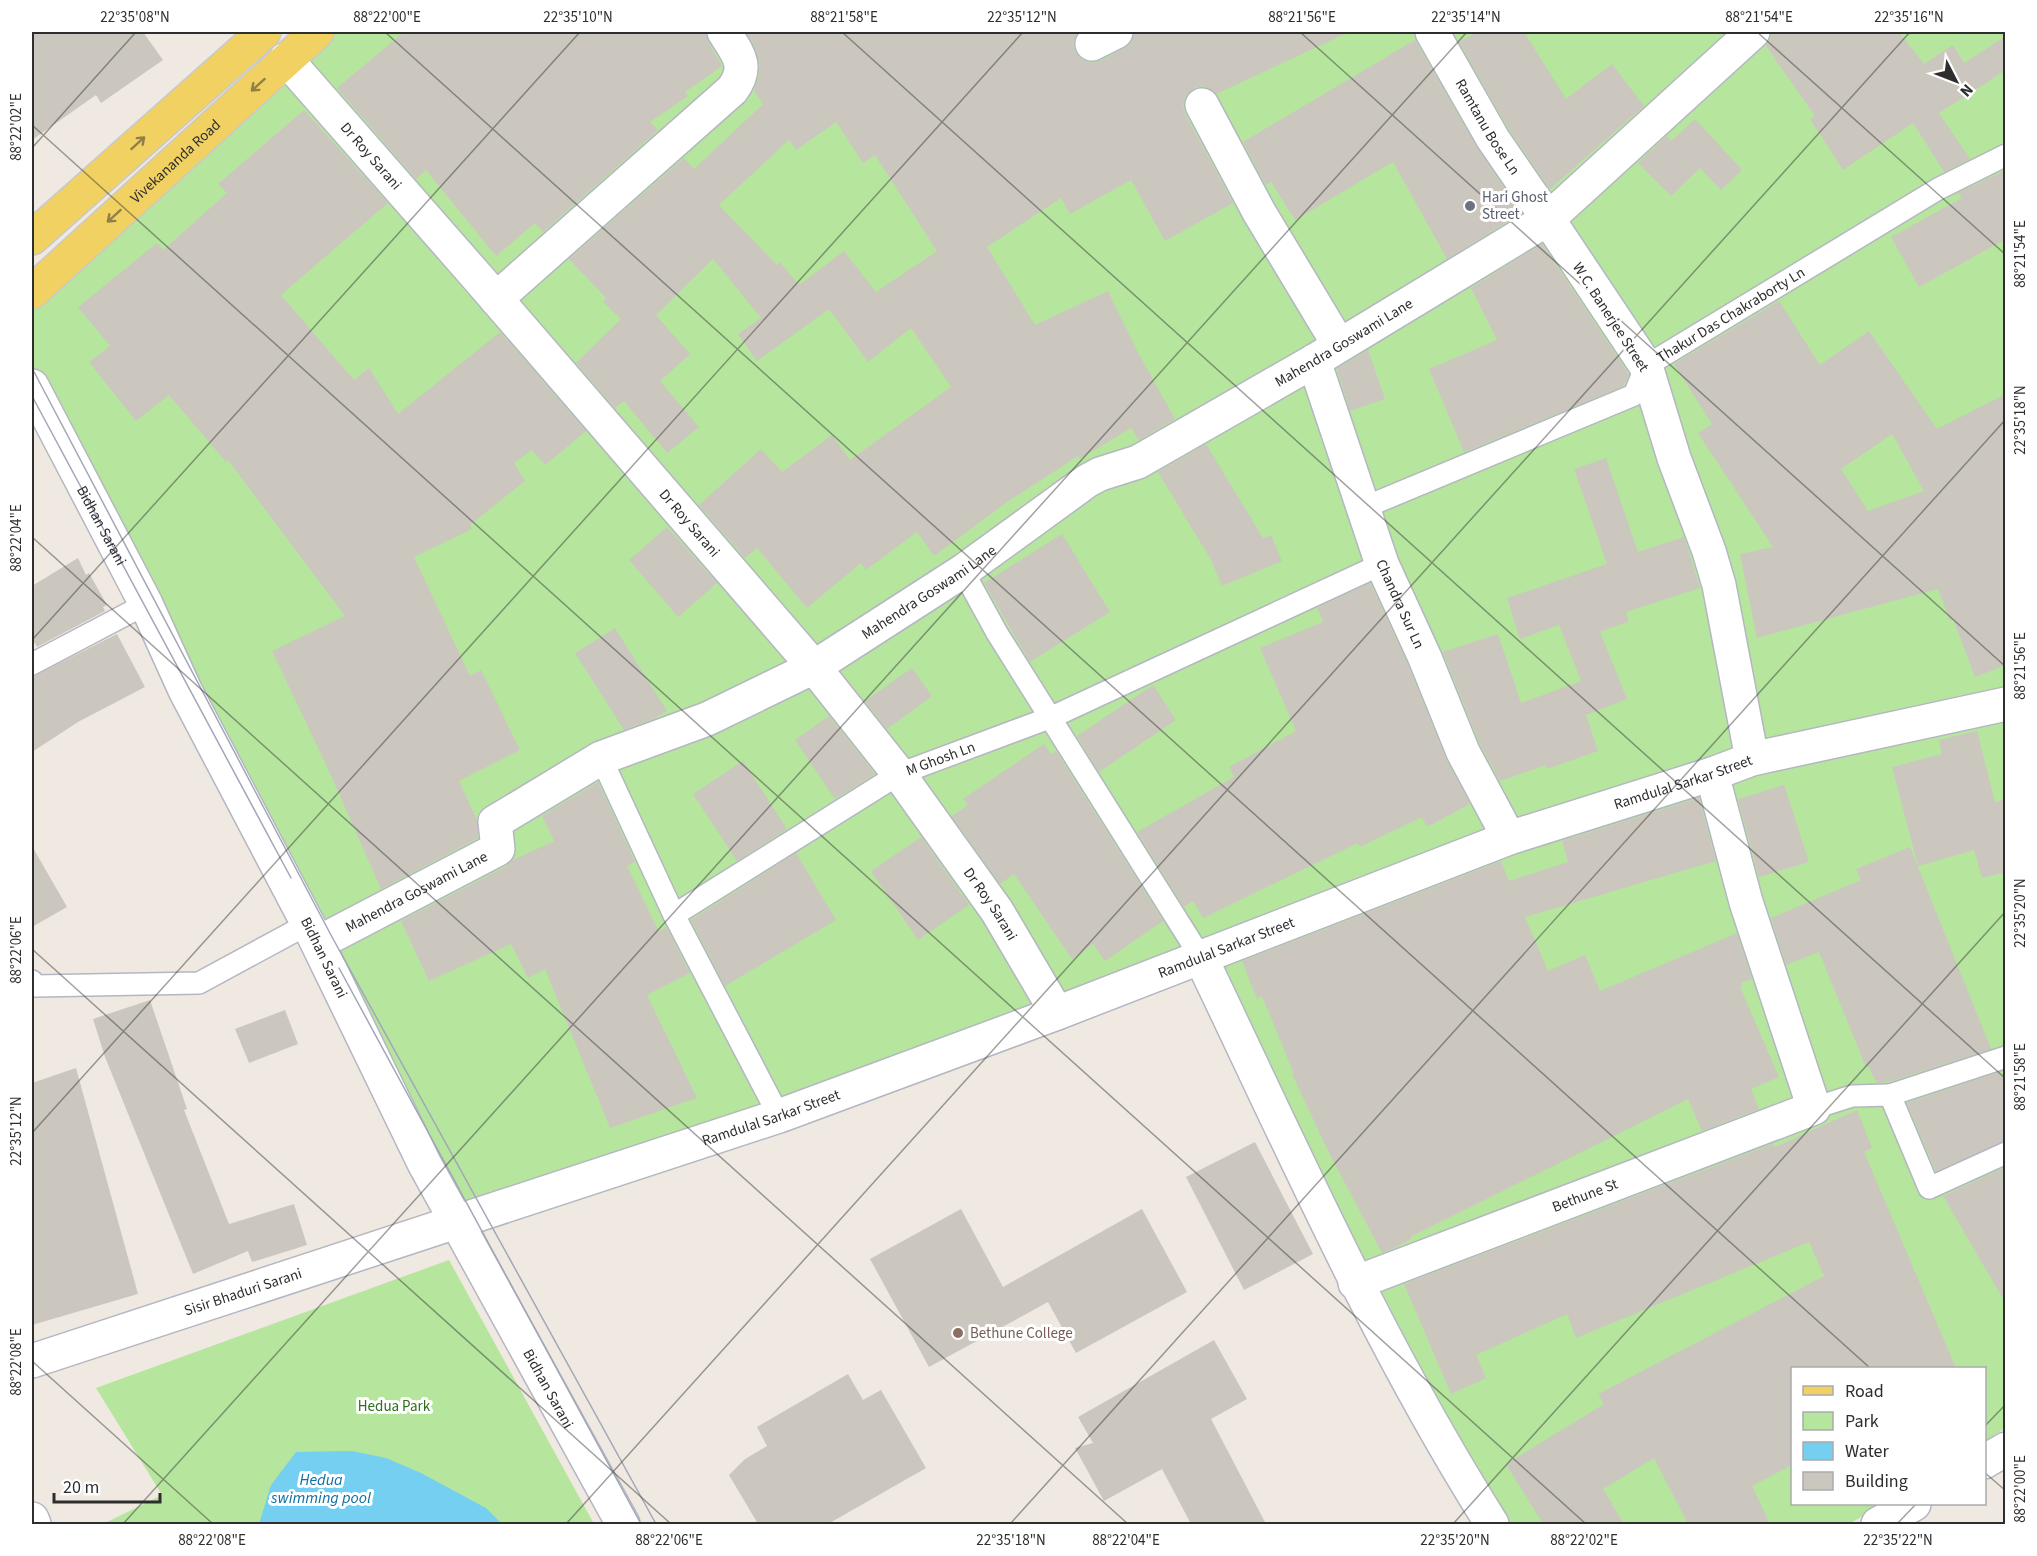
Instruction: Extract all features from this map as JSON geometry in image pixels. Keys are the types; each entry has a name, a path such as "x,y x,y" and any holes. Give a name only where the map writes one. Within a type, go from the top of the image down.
{"main road":[{"path":"32,238 263,32"},
{"name":"Vivekananda Road","path":"32,292 317,32"}],"street":[{"name":"Dr Roy Sarani","path":"263,32 814,667 899,774 997,911 1057,1013"},
{"path":"496,299 732,90 742,71 741,60 724,32"},
{"name":"Ramtanu Bose Ln","path":"1432,32 1492,139 1548,219"},
{"path":"1548,219 1753,32"},
{"name":"Chandra Sur Ln","path":"1202,105 1259,212 1326,353 1364,508 1382,564 1425,658 1464,752 1509,838"},
{"name":"Mahendra Goswami Lane","path":"313,933 498,849 495,822 601,758 707,719 814,667 963,571 1087,481 1100,474 1138,462 1326,353 1548,219"},
{"name":"W.C. Banerjee Street","path":"1548,219 1646,366 1674,458 1709,551 1719,585 1752,759"},
{"name":"Bidhan Sarani","path":"32,386 146,604 185,690 313,933 424,1163 622,1524"},
{"name":"Ramdulal Sarkar Street","path":"456,1222 779,1116 1057,1013 1509,838 1712,774 1752,759 2006,704"},
{"path":"1712,774 1746,902 1815,1108"},
{"path":"1200,956 1355,1283 1449,1456 1492,1524"},
{"name":"Bethune St","path":"1355,1283 1815,1108"},
{"name":"Sisir Bhaduri Sarani","path":"32,1361 456,1222"},
{"path":"1986,1461 2006,1449"},
{"path":"1878,1524 1911,1505"},
{"path":"32,1519 34,1524"}],"lane":[{"name":"Thakur Das Chakraborty Ln","path":"1364,508 1634,395 1646,366 1938,189 2006,155"},
{"name":"M Ghosh Ln","path":"674,915 899,774 1052,717 1382,564"},
{"path":"963,571 997,633 1052,717 1200,956"},
{"path":"32,664 146,604"},
{"path":"601,758 674,915 779,1116"},
{"path":"32,981 34,986 199,983 313,933"},
{"path":"1815,1108 1852,1096 1890,1095 2006,1058"},
{"path":"1890,1095 1929,1188 2006,1153"}],"green space":[{"path":"309,32 2005,32 2005,1428 1986,1440 1986,1367 1791,1367 1791,1505 1881,1505 1849,1524 1506,1524 1193,952 456,1219 32,410 32,271"},
{"name":"Hedua Park","path":"449,1260 594,1524 103,1524 162,1495 96,1388"}],"water":[{"name":"Hedua swimming pool","path":"352,1451 386,1458 421,1473 486,1508 502,1524 259,1524 271,1485 296,1452"}],"building":[{"path":"32,32 143,32 163,60 101,103 96,95 32,140"},
{"path":"404,32 706,32 708,42 722,66 685,92 688,96 650,122 658,130 543,232 535,223 496,256 426,170 416,179 337,88"},
{"path":"746,32 1079,32 1073,42 1075,52 1082,60 1091,63 1100,61 1125,48 1132,42 1134,32 1349,32 1216,94 1211,89 1202,86 1194,88 1186,95 1183,104 1185,114 1233,203 1165,241 1131,180 1070,214 1061,198 987,247 1035,325 1108,291 1137,351 1175,419 1139,440 1131,428 1080,459 1078,456 1007,502 934,556 917,532 866,570 861,563 807,608 757,548 745,558 699,505 761,449 782,472 832,435 850,460 951,387 911,328 868,362 829,309 757,361 738,334 761,318 713,259 656,315 690,354 660,381 699,427 667,453 624,401 615,408 576,363 621,319 603,302 606,298 569,259 684,158 694,169 763,104 754,91 760,64 755,47","holes":["836,122 863,163 875,155 937,251 876,292 844,251 799,285 780,262 777,265 719,205 789,140 796,150"]},
{"path":"1477,32 1524,32 1566,99 1612,64 1644,106 1550,189 1509,129 1459,42"},
{"path":"1771,32 1899,32 1924,64 1953,45 1964,63 2006,36 2006,70 1939,113 1970,159 1944,172 1913,123 1843,170 1810,119 1815,116 1766,46 1771,38"},
{"path":"1415,40 1477,148 1521,213 1447,259 1393,162 1295,220 1271,182 1266,185 1243,142"},
{"path":"304,110 388,203 281,295 354,380 369,368 398,414 500,332 586,431 545,465 532,450 514,463 525,481 470,525 472,529 414,557 470,676 481,670 520,750 459,781 477,820 478,838 381,889 329,771 272,651 345,616 228,460 226,462 169,395 136,421 89,362 110,346 78,307 157,243 163,250 227,193 218,184"},
{"path":"1695,119 1742,170 1721,190 1700,168 1671,196 1638,163 1667,136 1671,141"},
{"path":"2006,170 2006,239 1919,287 1891,237 1962,198 1958,193"},
{"path":"1542,244 1629,375 1624,385 1619,388 1464,452 1429,369 1497,340 1471,288"},
{"path":"1779,301 1820,365 1869,331 1937,429 2006,394 2006,665 1975,677 1953,619 1950,621 1938,589 1757,638 1740,554 1773,547 1698,433 1712,424 1674,364","holes":["1892,434 1924,491 1868,511 1841,469"]},
{"path":"1368,350 1385,399 1350,411 1337,369"},
{"path":"1206,444 1263,538 1271,535 1282,561 1222,586 1211,560 1158,472"},
{"path":"1606,458 1638,552 1684,537 1700,588 1626,612 1629,621 1600,632 1627,699 1586,715 1598,751 1547,769 1546,765 1500,781 1480,744 1443,652 1498,634 1521,703 1581,681 1559,625 1520,639 1507,598 1607,564 1574,469"},
{"path":"667,527 717,583 678,617 629,560"},
{"path":"1062,534 1110,612 1030,662 984,583"},
{"path":"78,558 86,575 89,573 107,605 103,607 105,611 37,647 32,638 32,586"},
{"path":"1370,583 1408,665 1446,759 1470,804 1427,827 1422,817 1360,847 1358,843 1203,918 1193,901 1184,907 1137,832 1234,777 1229,767 1296,731 1260,648 1323,622 1317,608"},
{"path":"615,628 667,711 624,730 575,653"},
{"path":"117,634 145,687 78,722 32,752 32,677"},
{"path":"912,668 932,696 887,729 865,701"},
{"path":"1153,685 1176,720 1099,772 1077,736"},
{"path":"829,716 875,774 835,799 795,740"},
{"path":"1977,731 1995,802 2006,799 2006,872 1982,878 1974,850 1918,866 1892,767 1942,754 1939,740"},
{"path":"1044,744 1051,754 1056,751 1163,921 1105,961 1093,944 1072,959 1014,874 1000,884 952,816 968,805 963,799"},
{"path":"743,761 787,829 737,861 693,794"},
{"path":"598,782 635,862 627,866 659,932 666,927 690,973 647,995 697,1098 610,1128 545,969 528,978 511,944 429,981 401,921 507,866 511,861 554,841 542,816"},
{"path":"1784,785 1809,862 1759,877 1738,799"},
{"path":"1699,798 1716,861 1525,917 1548,971 1585,955 1600,991 1737,933 1752,979 1741,983 1743,986 1740,987 1779,1077 1751,1089 1759,1109 1702,1131 1688,1099 1382,1253 1328,1151 1292,1074 1294,1074 1262,996 1257,999 1242,961 1501,861 1509,881 1568,862 1562,841"},
{"path":"921,837 969,905 918,940 871,871"},
{"path":"32,846 67,907 32,927"},
{"path":"1910,847 1991,1049 1888,1082 1877,1083 1868,1066 1866,1067 1819,952 1786,965 1771,918 1861,880 1856,869"},
{"path":"796,853 836,920 725,986 691,920"},
{"path":"150,1000 187,1109 184,1110 229,1224 294,1204 307,1245 252,1262 248,1251 193,1274 105,1057 93,1019"},
{"path":"285,1010 298,1044 249,1063 235,1029"},
{"path":"76,1068 138,1294 32,1325 32,1083"},
{"path":"2000,1072 2006,1086 2006,1141 1936,1171 1907,1103"},
{"path":"1857,1110 1872,1148 1864,1152 1956,1367 1791,1367 1791,1466 1752,1486 1770,1524 1688,1524 1654,1458 1603,1489 1624,1524 1543,1524 1506,1464 1604,1404 1598,1394 1824,1276 1809,1242 1576,1338 1567,1314 1476,1355 1486,1378 1451,1394 1404,1284 1773,1144 1775,1147"},
{"path":"1255,1142 1313,1254 1244,1290 1186,1177"},
{"path":"2006,1167 2006,1304 1943,1196"},
{"path":"961,1209 1003,1287 1142,1209 1187,1292 1076,1353 1048,1302 929,1367 870,1259"},
{"path":"1214,1340 1247,1399 1211,1419 1266,1524 1191,1524 1162,1469 1104,1501 1075,1448 1093,1443 1078,1417"},
{"path":"848,1374 863,1400 881,1390 926,1468 828,1524 758,1524 729,1475 745,1459 767,1446 757,1427"}],"tram line":[{"path":"32,368 332,937 656,1524"},
{"path":"32,396 291,878"},
{"path":"339,968 641,1524"}],"place":[{"name":"Hari Ghost Street","path":"1470,206"},
{"name":"Bethune College","path":"958,1333"}]}
